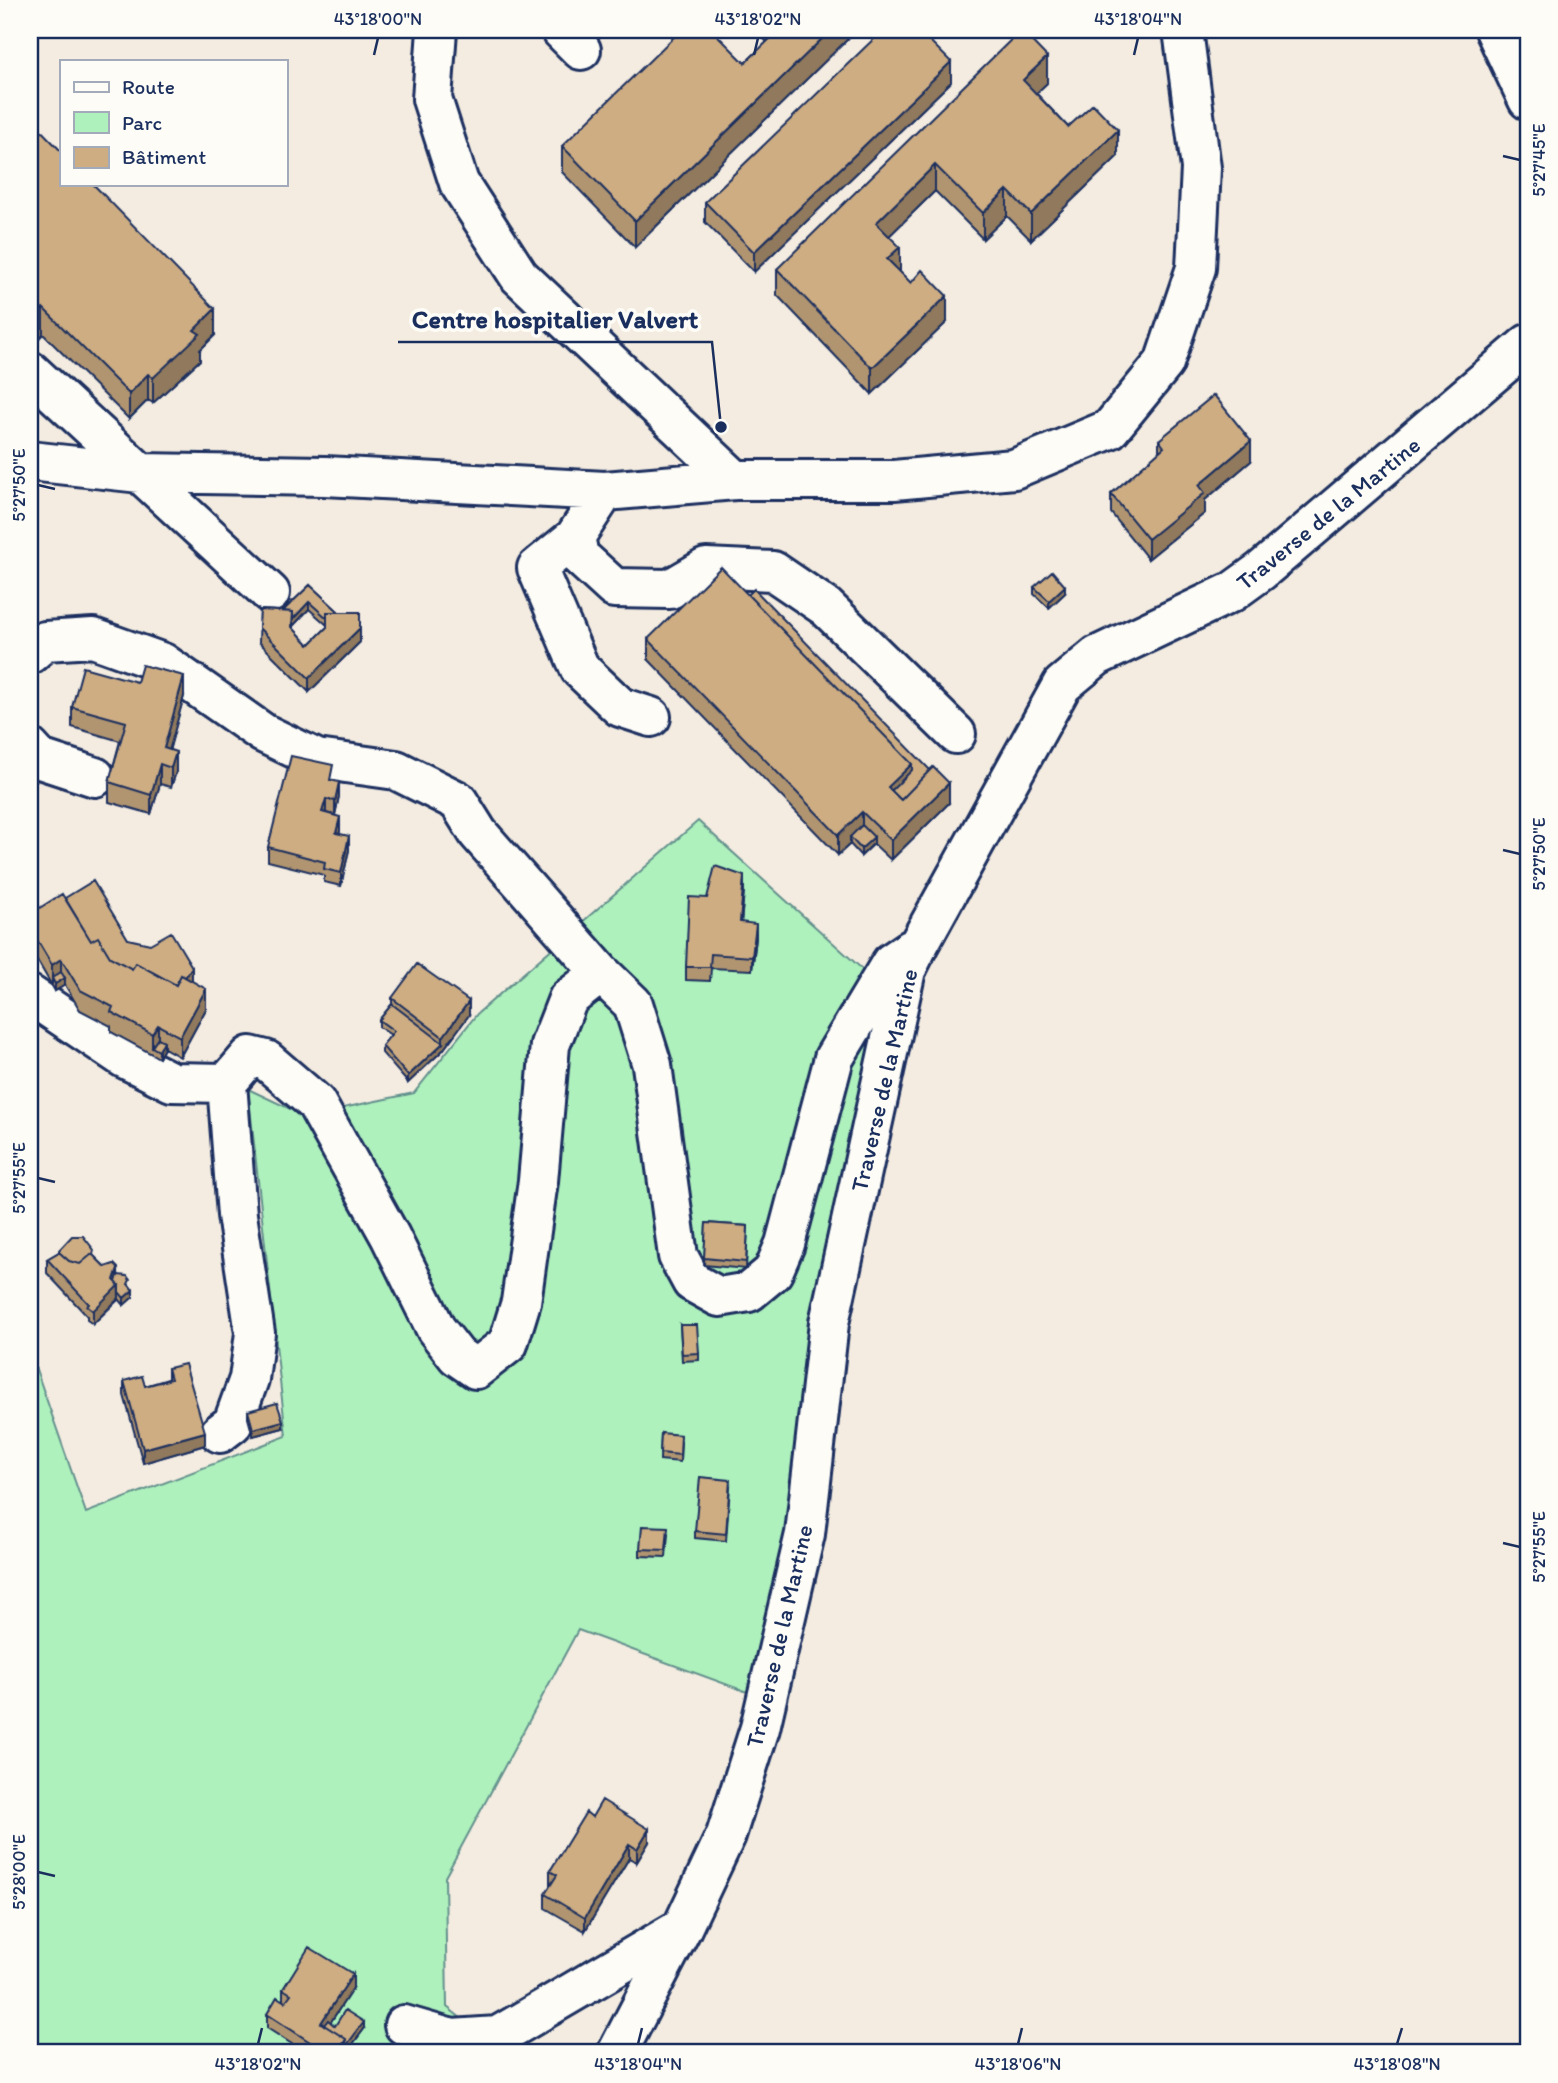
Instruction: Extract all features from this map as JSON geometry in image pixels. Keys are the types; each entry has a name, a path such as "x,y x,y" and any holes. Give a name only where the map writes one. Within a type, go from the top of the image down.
{"street":[{"path":"437,30 432,99 458,183 519,276 734,480"},
{"path":"30,461 140,473 325,476 605,491 734,480 894,480 1014,469 1110,429 1164,363 1196,268 1201,168 1183,30"},
{"path":"1495,30 1521,75 1528,100"},
{"name":"Traverse de la Martine","path":"617,2053 682,1928 726,1835 764,1715 805,1534 829,1323 906,970 920,942 1062,685 1097,656 1232,592 1261,571 1528,344"},
{"path":"30,371 270,593"},
{"path":"605,491 575,537 537,568 580,669 620,707 651,717"},
{"path":"575,537 579,556 614,588 670,589 706,568 773,571 826,607 956,734"},
{"path":"30,654 46,641 93,638 163,663 263,733 317,759 396,769 458,801 478,833 601,973 633,1004 652,1065 678,1256 692,1282 719,1297 749,1292 773,1272 785,1244 834,1058 891,963 920,942"},
{"path":"30,748 40,759 95,777"},
{"path":"220,1433 233,1423 245,1390 255,1333 237,1215 227,1083 250,1056 266,1060 316,1103 390,1236 436,1329 457,1356 476,1369 508,1344 521,1302 538,1181 551,1045 568,999 601,973"},
{"path":"30,995 124,1058 172,1082 227,1083"},
{"path":"404,2025 452,2039 498,2036 682,1928"}],"green space":[{"path":"698,821 862,969 891,981 790,1561 758,1696 578,1630 445,1877 447,2007 505,2053 30,2053 30,1352 86,1513 286,1436 248,1089 305,1116 414,1093 477,1014"}],"building":[{"path":"681,30 712,30 745,63 779,30 831,30 635,221 562,146"},
{"path":"883,30 919,30 951,62 754,252 705,202"},
{"path":"1021,30 1047,57 1023,80 1068,127 1093,104 1118,130 1031,214 1007,190 983,213 935,165 876,223 900,247 887,259 911,283 922,270 947,296 872,368 777,269"},
{"path":"30,119 60,150 60,186 95,186 215,309 194,330 200,334 153,378 148,374 129,394 43,308 34,317 30,312"},
{"path":"1214,395 1251,441 1199,485 1205,493 1148,539 1111,494 1164,447 1159,440"},
{"path":"721,567 912,764 888,787 901,800 933,767 949,783 891,840 862,812 838,835 648,639"},
{"path":"1052,571 1065,586 1049,601 1034,587"},
{"path":"310,585 339,612 327,612 327,618 309,602 293,619 293,612 283,611"},
{"path":"754,589 930,770 901,800 891,791 912,770 912,764 748,595"},
{"path":"260,610 293,612 292,627 309,645 327,627 327,612 360,612 360,628 309,678 259,628"},
{"path":"142,665 184,676 164,748 176,752 171,768 160,764 151,795 109,782 126,722 72,707 83,667 137,682"},
{"path":"291,756 333,765 330,780 339,782 335,801 326,799 322,812 340,817 336,833 349,836 341,873 324,869 325,862 268,847"},
{"path":"862,825 874,837 861,849 850,837"},
{"path":"715,866 744,876 740,922 756,924 752,957 711,954 710,967 686,967 689,897 707,898"},
{"path":"93,881 128,939 150,944 171,932 192,967 185,977 181,975 176,985 136,963 132,969 110,957 98,937 91,941 65,898"},
{"path":"62,894 91,941 98,937 110,957 132,969 136,963 176,985 181,975 206,989 180,1037 158,1025 152,1034 111,1012 113,1007 80,990 61,959 52,965 30,928 30,914"},
{"path":"417,964 469,1001 443,1037 392,998"},
{"path":"61,972 65,978 55,984 52,978"},
{"path":"392,1004 443,1043 408,1076 382,1046 394,1031 379,1020"},
{"path":"158,1038 164,1041 159,1051 152,1047"},
{"path":"706,1223 748,1226 746,1262 704,1258"},
{"path":"72,1236 83,1236 94,1250 93,1255 80,1264 69,1261 59,1252"},
{"path":"59,1252 69,1261 80,1264 92,1254 105,1267 114,1264 118,1268 114,1280 119,1285 93,1311 47,1259"},
{"path":"118,1275 127,1276 130,1280 128,1284 133,1290 124,1298 116,1282"},
{"path":"680,1325 697,1325 699,1353 682,1354"},
{"path":"185,1364 205,1432 143,1449 124,1381 142,1376 145,1386 171,1379 168,1368"},
{"path":"277,1403 283,1421 253,1429 248,1411"},
{"path":"661,1433 681,1435 680,1455 660,1453"},
{"path":"700,1477 730,1480 726,1534 695,1531"},
{"path":"642,1526 668,1527 666,1550 640,1549"},
{"path":"602,1800 649,1829 637,1849 629,1844 585,1918 545,1894 557,1875 550,1871 586,1812 592,1817"},
{"path":"309,1947 353,1974 321,2023 346,2039 338,2053 327,2053 267,2014 277,1997 285,2002 291,1994 283,1989"},
{"path":"345,2010 364,2022 346,2046 346,2039 324,2025 328,2020 335,2026"}],"place":[{"name":"Centre hospitalier Valvert","path":"721,427"}]}
